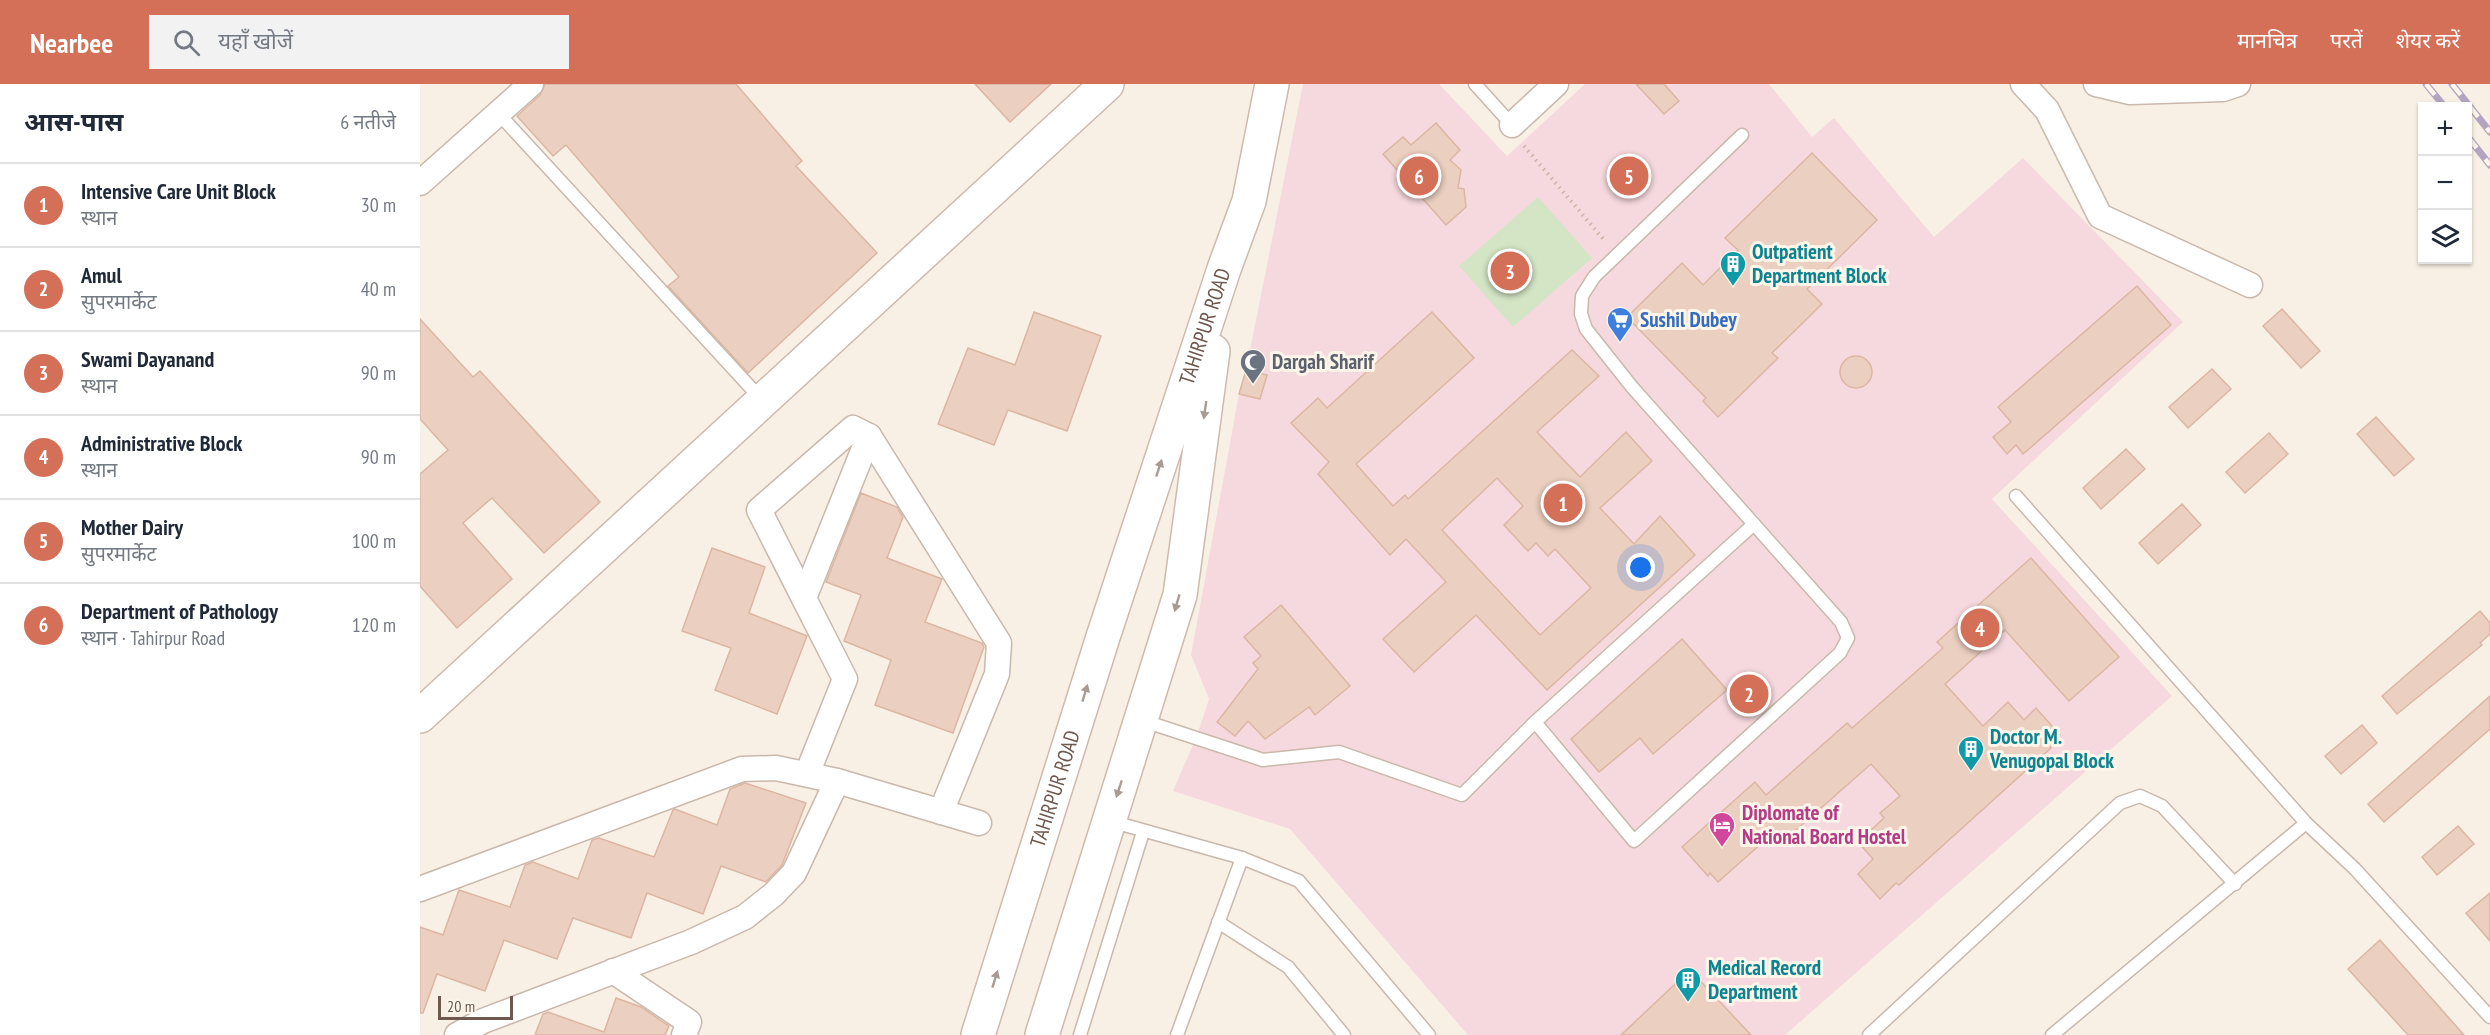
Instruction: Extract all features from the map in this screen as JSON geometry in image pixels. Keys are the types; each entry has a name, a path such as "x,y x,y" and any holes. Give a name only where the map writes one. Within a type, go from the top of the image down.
{"main road":[{"path":"420,716 1107,84"},
{"path":"1224,269 1249,201 1272,84"},
{"name":"TAHIRPUR ROAD","path":"978,1035 1224,269"},
{"name":"TAHIRPUR ROAD","path":"1042,1035 1180,595 1224,269"},
{"path":"1146,506 1190,520"}],"street":[{"path":"420,183 531,84"},
{"path":"1512,125 1556,84"},
{"path":"2023,84 2047,110 2100,216 2250,285"},
{"path":"2096,84 2130,92 2223,89 2238,84"},
{"path":"807,774 845,679 759,510 853,428 869,436 999,643 997,674 941,812"},
{"path":"804,598 869,436"},
{"path":"420,889 742,769 776,768 807,774 979,823"},
{"path":"457,1035 483,1021 691,942 745,917 774,894 794,873 837,781"},
{"path":"613,971 689,1022 684,1035"}],"lane":[{"path":"1475,84 1512,125"},
{"path":"498,113 763,401"},
{"path":"1535,722 1634,841 1840,653 1848,638 1841,622 1632,387 1586,329 1581,314 1582,296 1594,278 1742,135"},
{"path":"2016,496 2306,823 2355,869 2490,1017"},
{"path":"1141,720 1263,760 1339,752 1462,795 1535,722 1754,524"},
{"path":"1869,1035 2120,802 2140,796 2162,806 2235,884"},
{"path":"1109,821 1242,858 1299,881 1429,1035"},
{"path":"2052,1035 2306,823"},
{"path":"1080,1035 1143,832"},
{"path":"1177,1035 1242,858"},
{"path":"1218,922 1288,967 1344,1035"}],"path":[{"path":"1512,125 1521,143 1617,255"}],"shaded area":[{"path":"1303,84 1439,84 1507,156 1585,84 1769,84 1812,137 1834,118 1934,237 2023,158 2183,322 1992,499 2172,696 1785,1035 1468,1035 1290,829 1173,791 1196,738 1209,699 1191,655 1239,394 1260,399 1266,376 1246,370"}],"green space":[{"path":"1538,197 1592,258 1513,327 1459,266"}],"building":[{"path":"545,84 736,84 802,161 796,166 877,253 748,373 668,286 679,277 566,145 553,156 517,116 540,95"},
{"path":"975,84 1051,84 1010,122"},
{"path":"1636,84 1664,84 1679,101 1664,114"},
{"path":"1436,123 1460,150 1450,160 1461,170 1458,188 1464,189 1466,207 1446,225 1383,154 1403,137 1411,145"},
{"name":"Outpatient Department Block","path":"1812,153 1877,220 1807,289 1822,304 1772,353 1778,358 1718,417 1703,401 1706,398 1627,317 1682,263 1703,285 1738,250 1725,238"},
{"path":"2137,286 2171,325 2023,454 2016,445 2007,454 1993,437 2011,422 1998,407"},
{"path":"2282,309 2320,351 2301,368 2263,326"},
{"path":"1034,312 1101,336 1067,431 1008,410 994,445 938,424 968,348 1015,365"},
{"path":"1432,312 1474,358 1356,464 1393,506 1405,495 1408,499 1572,350 1599,376 1537,432 1580,477 1626,432 1652,461 1600,508 1634,544 1660,516 1695,555 1547,690 1476,615 1414,672 1383,639 1446,582 1406,539 1390,555 1318,474 1329,462 1291,423 1318,398 1327,408","holes":["1497,478 1523,506 1504,525 1528,551 1536,543 1548,556 1555,549 1591,588 1540,635 1442,530"]},
{"path":"420,319 473,377 480,371 600,502 544,553 492,498 463,523 512,579 457,628 420,586 420,474 448,450 420,419"},
{"path":"1856,356 1867,361 1872,372 1867,383 1856,388 1845,383 1840,372 1845,361"},
{"path":"2212,369 2231,389 2188,428 2169,407"},
{"name":"Dargah Sharif","path":"1246,370 1267,375 1260,399 1239,394"},
{"path":"2376,417 2414,459 2394,476 2357,434"},
{"path":"2269,433 2288,454 2245,493 2226,472"},
{"path":"2126,449 2145,469 2101,509 2083,488"},
{"path":"861,493 897,507 903,517 887,558 942,579 925,622 982,643 984,647 953,733 875,705 891,660 844,641 861,595 826,582"},
{"path":"2182,504 2201,525 2158,564 2139,543"},
{"path":"712,548 765,567 749,613 807,636 777,714 715,690 731,648 682,631"},
{"name":"Doctor M. Venugopal Block","path":"2031,558 2119,657 2069,701 2005,630 1945,684 1983,726 2008,702 2024,720 2036,708 2060,735 2049,745 2051,748 1899,885 1896,883 1880,899 1858,874 1873,859 1858,842 1884,818 1880,813 1900,796 1871,764 1780,844 1771,835 1718,882 1710,873 1708,876 1682,847 1755,782 1766,795 1847,723 1852,728 1943,648 1937,642"},
{"path":"1281,605 1350,686 1315,715 1309,707 1265,739 1248,721 1235,736 1217,722 1258,669 1253,663 1261,656 1244,637"},
{"path":"2480,611 2490,623 2490,634 2480,643 2482,645 2397,714 2382,696"},
{"path":"1682,639 1727,690 1653,754 1640,738 1599,772 1571,739"},
{"path":"2490,696 2490,729 2384,822 2368,804"},
{"path":"2362,725 2377,743 2341,774 2325,756"},
{"path":"745,783 806,803 782,865 766,882 721,866 703,914 647,893 631,938 573,918 557,959 504,940 485,991 437,974 423,1013 420,1013 420,927 443,935 459,890 510,907 525,865 533,862 578,879 592,840 599,838 654,857 673,810 717,825 730,789"},
{"path":"2458,826 2474,844 2437,875 2422,857"},
{"path":"2490,893 2490,941 2466,913"},
{"path":"2380,940 2464,1035 2408,1035 2348,969"},
{"name":"Medical Record Department","path":"1690,970 1751,1035 1621,1035"},
{"path":"616,998 641,1007 669,1026 665,1035 535,1035 543,1014 548,1012 604,1032"}],"railway":[{"path":"2426,84 2441,102"},
{"path":"2452,84 2490,132"},
{"path":"2472,142 2490,165"}],"place":[{"name":"Department of Pathology","path":"1419,176"},
{"name":"Mother Dairy","path":"1629,176"},
{"name":"Swami Dayanand","path":"1510,271"},
{"name":"Outpatient Department Block","path":"1733,287"},
{"name":"Sushil Dubey","path":"1620,343"},
{"name":"Dargah Sharif","path":"1253,385"},
{"name":"Intensive Care Unit Block","path":"1563,503"},
{"name":"Administrative Block","path":"1980,628"},
{"name":"Amul","path":"1749,694"},
{"name":"Doctor M. Venugopal Block","path":"1971,772"},
{"name":"Diplomate of National Board Hostel","path":"1722,848"},
{"name":"Medical Record Department","path":"1688,1003"}]}
